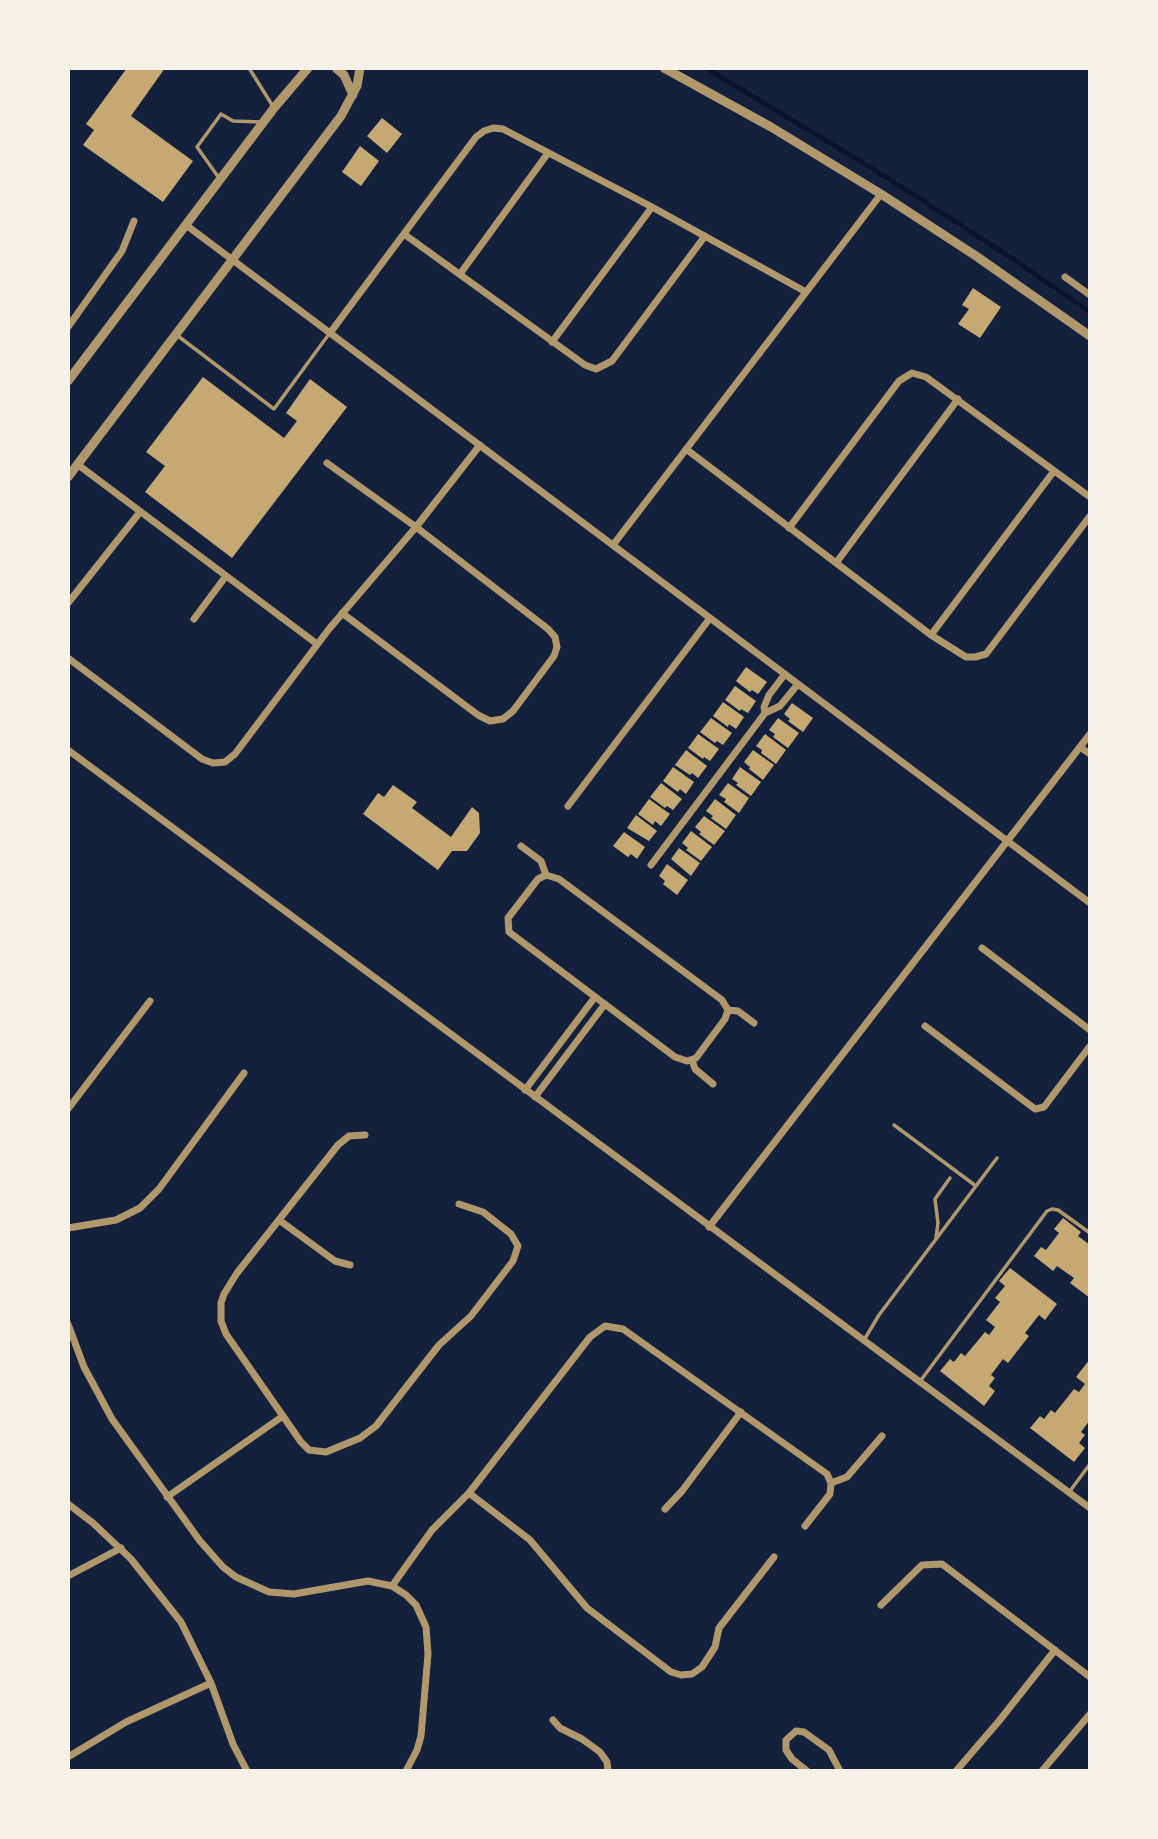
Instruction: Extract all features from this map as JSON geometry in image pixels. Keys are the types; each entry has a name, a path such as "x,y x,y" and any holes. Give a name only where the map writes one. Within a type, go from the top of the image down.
{"street":[{"path":"68,380 274,108 308,68"},
{"path":"336,68 344,75 353,95"},
{"path":"68,477 341,116 353,95 360,68"},
{"path":"664,68 771,127 881,194 976,256 1090,336"},
{"path":"330,332 476,137 489,129 503,130 548,153 806,292"},
{"path":"460,274 548,153"},
{"path":"613,545 881,194"},
{"path":"552,342 652,207"},
{"path":"68,327 122,251 134,220"},
{"path":"186,225 1090,904"},
{"path":"404,234 552,342 585,365 596,369 612,361 705,236"},
{"path":"1065,277 1090,295"},
{"path":"789,528 899,381 912,373 922,374 958,399 1090,497"},
{"path":"836,563 958,399"},
{"path":"68,658 202,759 219,764 235,754 317,644 416,527 480,445"},
{"path":"686,449 931,635 966,657 986,654 1090,516"},
{"path":"327,463 416,527 548,629 555,637 557,647 554,656 508,716 497,721 484,719 342,613"},
{"path":"78,464 317,644"},
{"path":"931,635 1054,471"},
{"path":"68,603 140,512"},
{"path":"194,619 226,576"},
{"path":"568,806 710,618"},
{"path":"765,713 764,707 769,695 785,674"},
{"path":"651,865 765,713 780,706 798,684"},
{"path":"709,1227 1090,734"},
{"path":"1080,747 1090,754"},
{"path":"68,750 1090,1508"},
{"path":"521,846 541,861 546,875"},
{"path":"546,875 559,879 722,1000 727,1010 725,1019 699,1055 692,1060 675,1057 509,932 508,918 538,878 546,875"},
{"path":"982,948 1090,1030"},
{"path":"525,1090 595,997"},
{"path":"68,1109 150,1001"},
{"path":"535,1097 605,1004"},
{"path":"727,1010 738,1011 754,1023"},
{"path":"925,1026 1035,1109 1040,1109 1047,1103 1090,1046"},
{"path":"692,1060 695,1069 713,1084"},
{"path":"68,1227 116,1220 133,1213 147,1202 244,1073"},
{"path":"365,1135 354,1134 343,1139 223,1294 220,1313 226,1334 304,1446 313,1452 326,1452 360,1438 383,1419 439,1345 471,1316 513,1261 518,1246 514,1237 477,1209 459,1204"},
{"path":"279,1220 335,1261 350,1265"},
{"path":"68,1324 83,1367 102,1402 167,1496 217,1561 236,1577 269,1592 294,1594 368,1581 392,1586 416,1605 429,1640 421,1736 406,1771"},
{"path":"392,1586 432,1530 469,1493 590,1336 605,1326 623,1329 823,1471 831,1483 830,1494 805,1526"},
{"path":"665,1509 682,1491 741,1412"},
{"path":"167,1496 283,1416"},
{"path":"831,1483 847,1477 882,1436"},
{"path":"469,1493 530,1540 587,1608 671,1672 681,1675 692,1674 702,1667 715,1647 719,1628 774,1557"},
{"path":"68,1504 121,1548 176,1614 211,1683 233,1744 247,1771"},
{"path":"68,1576 121,1548"},
{"path":"881,1605 922,1565 942,1564 1090,1678"},
{"path":"956,1771 1055,1650"},
{"path":"68,1757 136,1717 211,1683"},
{"path":"1042,1771 1090,1714"},
{"path":"553,1720 560,1728 600,1752 607,1762 608,1771"},
{"path":"807,1771 792,1759 786,1750 786,1741 796,1731 804,1732 829,1750 840,1771"}],"lane":[{"path":"249,68 274,108"},
{"path":"220,180 197,147 221,114 233,121 264,122"},
{"path":"176,335 274,409 330,332"},
{"path":"894,1125 976,1186"},
{"path":"863,1340 997,1158"},
{"path":"936,1240 938,1223 935,1199 950,1178"},
{"path":"919,1382 1047,1211 1058,1210 1090,1233"},
{"path":"1069,1493 1090,1464"}],"building":[{"path":"127,68 165,68 131,116 193,161 163,202 83,145 94,130 86,124"},
{"path":"382,118 402,134 387,153 367,136"},
{"path":"360,146 379,161 361,186 342,172"},
{"path":"973,288 1001,307 980,338 958,324 969,309 962,305"},
{"path":"203,377 284,438 297,421 286,413 310,379 347,407 232,558 145,492 165,466 146,452"},
{"path":"746,667 767,682 758,694 752,690 750,692 736,681"},
{"path":"735,686 756,701 748,713 741,709 740,711 725,700"},
{"path":"723,702 744,717 736,729 729,724 728,727 713,716"},
{"path":"792,703 813,718 803,732 788,721 790,719 784,714"},
{"path":"711,718 732,733 723,745 717,741 715,743 700,732"},
{"path":"778,718 799,733 788,748 773,737 775,734 769,730"},
{"path":"698,734 719,749 710,761 688,748"},
{"path":"765,734 786,750 776,764 756,746"},
{"path":"686,750 707,766 698,778 675,765"},
{"path":"753,750 774,765 763,780 744,762"},
{"path":"673,767 694,782 686,794 680,789 678,792 663,781"},
{"path":"740,767 761,782 751,796 732,779"},
{"path":"661,783 682,799 673,810 667,806 665,808 650,797"},
{"path":"728,783 749,798 739,813 719,795"},
{"path":"393,785 417,802 412,808 451,837 472,807 479,813 480,833 467,851 452,851 438,870 363,814 378,793 384,797"},
{"path":"649,799 670,814 661,826 655,821 653,825 638,814"},
{"path":"715,799 736,815 726,829 706,811"},
{"path":"636,815 657,831 649,841 627,828"},
{"path":"704,816 725,831 714,845 699,834 701,832 695,827"},
{"path":"691,831 712,847 701,861 686,850 688,848 682,843"},
{"path":"624,832 645,847 637,859 631,854 628,857 613,846"},
{"path":"679,848 700,863 691,876 671,859"},
{"path":"667,864 688,880 677,895 663,884 665,881 659,876"},
{"path":"1063,1218 1081,1232 1078,1236 1090,1245 1090,1298 1070,1283 1074,1278 1057,1266 1053,1271 1034,1256 1041,1247 1046,1250 1059,1233 1054,1229"},
{"path":"1010,1268 1057,1304 1045,1320 1039,1315 1025,1333 1029,1336 1008,1363 1003,1359 991,1375 995,1378 989,1386 995,1391 984,1406 940,1371 950,1359 954,1362 961,1353 965,1356 985,1332 989,1335 995,1327 986,1320 1000,1302 995,1298 1005,1286 999,1281"},
{"path":"1090,1359 1090,1420 1081,1432 1085,1435 1079,1443 1085,1448 1074,1462 1030,1428 1040,1416 1044,1419 1051,1410 1055,1413 1074,1389 1079,1392 1085,1384 1076,1377"}],"waterway":[{"path":"706,68 894,182 1090,312"}]}
